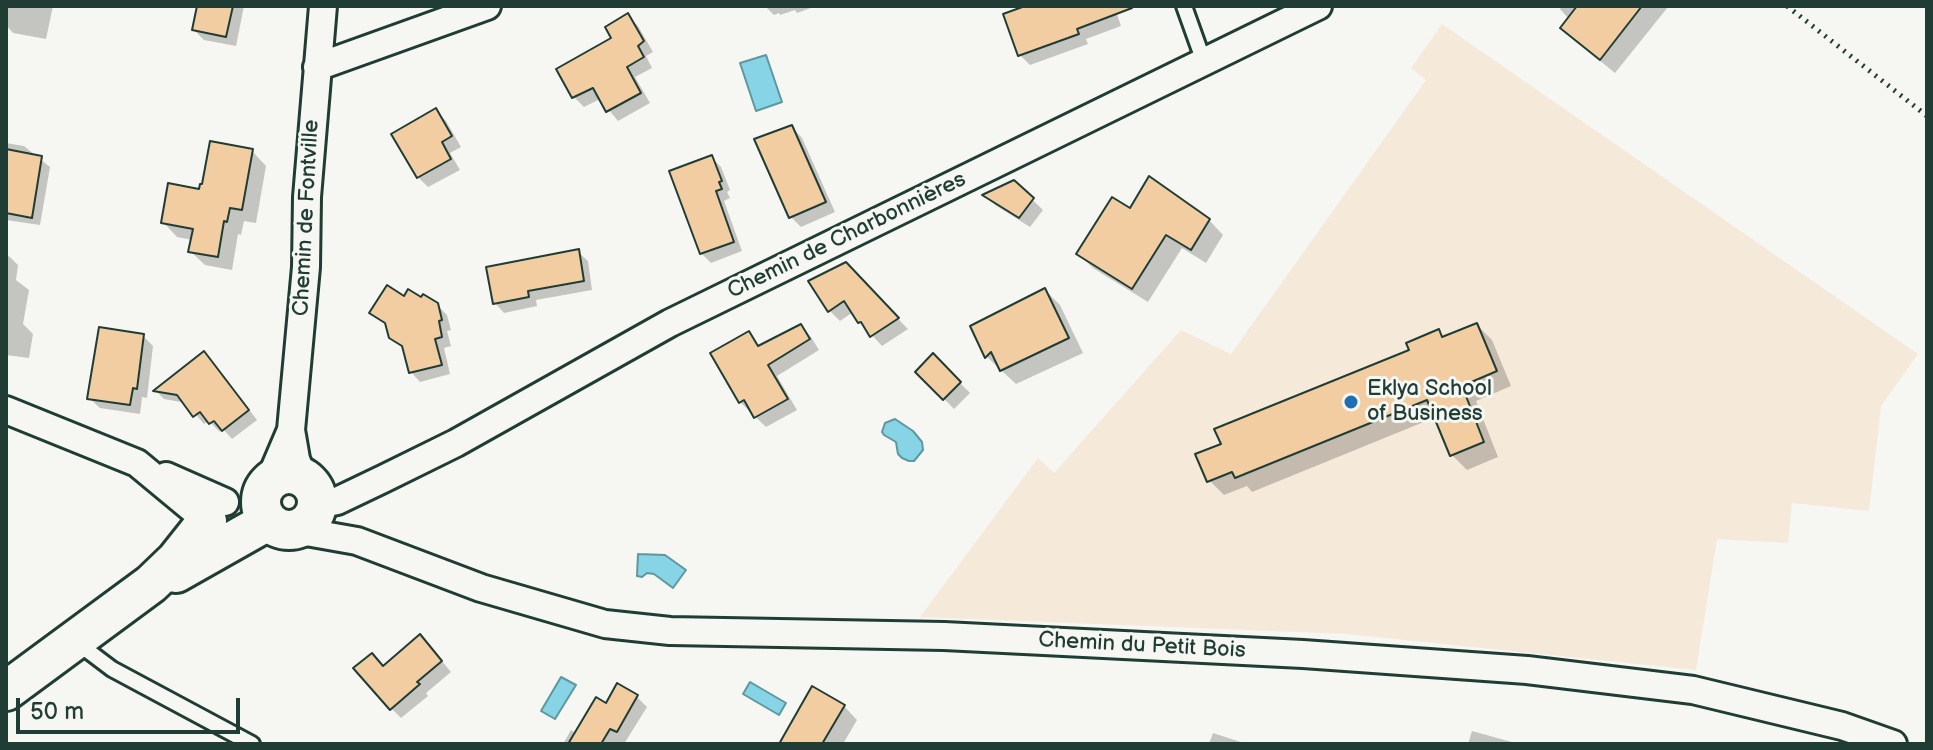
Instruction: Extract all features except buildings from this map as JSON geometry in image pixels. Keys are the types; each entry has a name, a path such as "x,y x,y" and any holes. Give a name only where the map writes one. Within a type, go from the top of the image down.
{"street":[{"name":"Chemin de Fontville","path":"272,508 296,459 291,430 306,267 307,197 323,6"},
{"path":"317,67 487,6"},
{"name":"Chemin de Charbonnières","path":"272,508 337,501 383,479 456,443 670,323 1318,6"},
{"name":"Chemin du Petit Bois","path":"6,410 137,463 272,508 313,532 357,541 481,588 605,624 670,631 944,636 1346,657 1527,670 1693,690 1842,726 1893,744"},
{"path":"6,691 151,584 176,560 272,508"}],"lane":[{"path":"1184,6 1204,62"},
{"path":"75,641 112,669 252,744"}],"path":[{"path":"1787,6 1927,116"}],"shaded area":[{"path":"1442,24 1918,354 1881,406 1869,511 1792,503 1788,543 1717,539 1696,670 1346,634 920,617 1038,458 1054,473 1181,330 1231,354 1426,80 1411,68"}],"water":[{"path":"766,55 782,102 756,111 740,63"},
{"path":"895,419 913,431 922,442 923,450 914,461 902,458 896,442 882,432 885,423"},
{"path":"638,554 665,555 686,570 673,588 654,574 637,576"},
{"path":"561,677 576,685 555,719 541,711"},
{"path":"750,682 786,703 779,715 743,694"}],"place":[{"name":"Eklya School of Business","path":"1351,402"}]}
